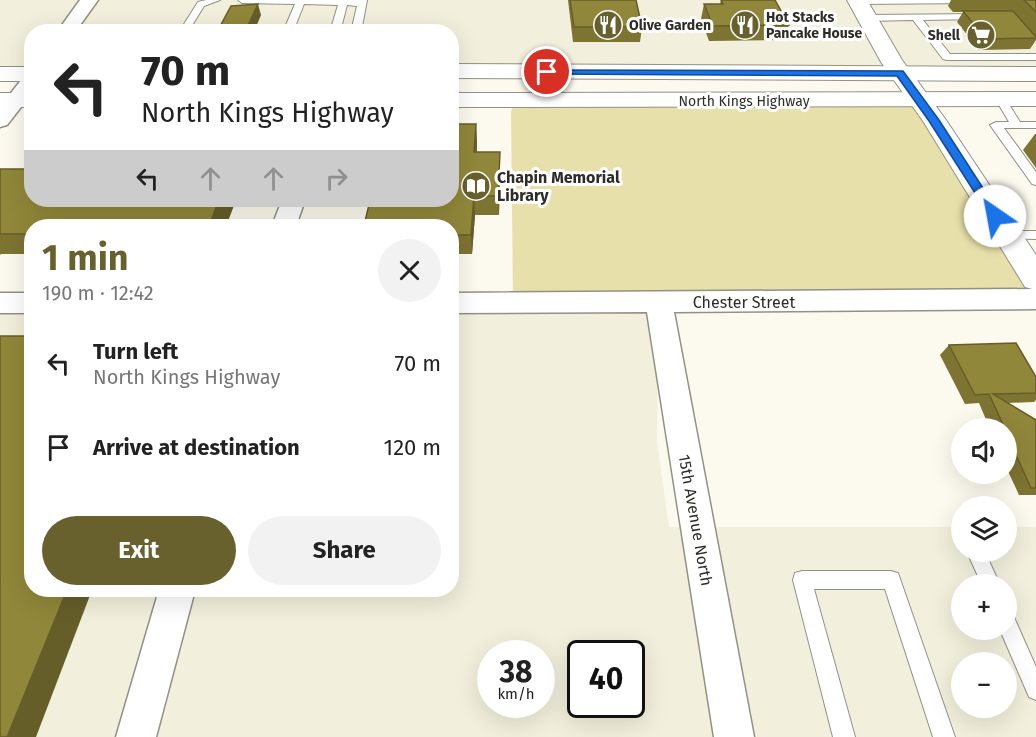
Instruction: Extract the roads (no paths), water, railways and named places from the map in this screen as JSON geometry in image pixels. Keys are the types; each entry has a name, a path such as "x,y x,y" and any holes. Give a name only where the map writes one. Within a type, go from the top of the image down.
{"main road":[{"path":"860,6 900,73 1036,279"},
{"name":"North Kings Highway","path":"459,71 900,73 971,60 1029,59"},
{"path":"0,74 24,74"},
{"name":"North Kings Highway","path":"459,99 920,101 1036,99"}],"street":[{"path":"72,24 88,0"},
{"path":"0,121 16,100"},
{"name":"Chester Street","path":"459,303 1036,299"},
{"name":"15th Avenue North","path":"659,302 734,737"},
{"path":"0,303 24,303"},
{"path":"136,737 175,597"}],"lane":[{"path":"188,24 201,4 216,0"},
{"path":"932,0 944,18"},
{"path":"860,6 932,0 978,0"},
{"path":"239,4 271,5 281,1 343,3 363,1 358,24"},
{"path":"291,24 300,2"},
{"path":"336,24 343,3"},
{"path":"860,6 916,17 995,16"},
{"path":"916,17 947,57 971,60"},
{"path":"1001,100 1017,125"},
{"path":"1036,125 996,125 1036,181"},
{"path":"1008,235 1036,235"},
{"path":"844,737 802,580 891,580 944,737"},
{"path":"1014,640 1036,690"}],"place":[{"name":"Olive Garden","path":"608,25"},
{"name":"Hot Stacks Pancake House","path":"745,25"},
{"name":"Shell","path":"981,35"},
{"name":"Chapin Memorial Library","path":"476,186"}]}
